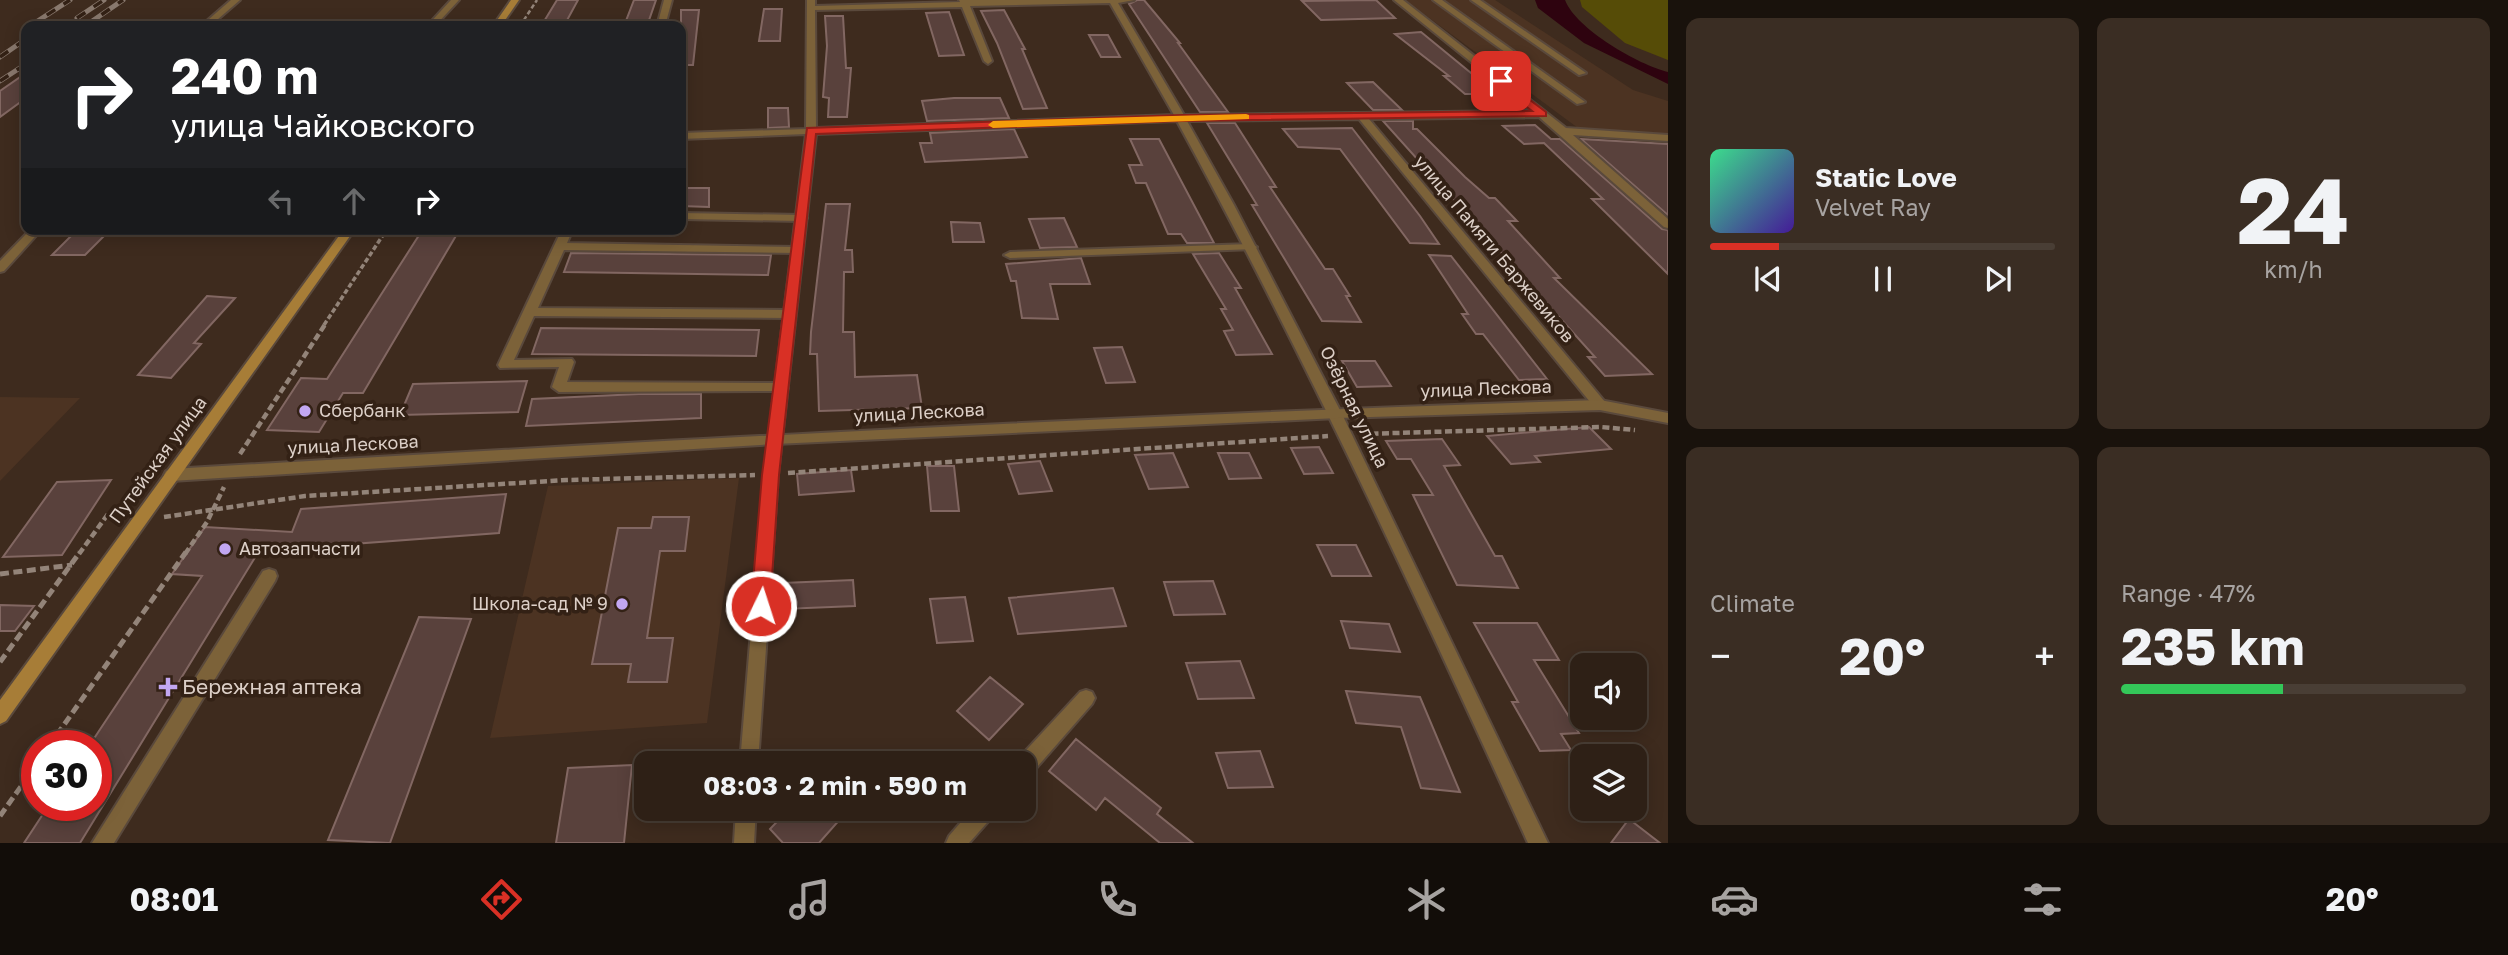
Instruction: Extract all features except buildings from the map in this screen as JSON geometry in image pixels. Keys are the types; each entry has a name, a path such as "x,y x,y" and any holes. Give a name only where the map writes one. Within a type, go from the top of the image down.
{"main road":[{"path":"500,21 515,0"},
{"name":"Путейская улица","path":"0,715 346,235"}],"street":[{"path":"211,21 236,0"},
{"path":"436,21 455,0"},
{"path":"662,21 668,0"},
{"name":"Озёрная улица","path":"1112,0 1182,118 1338,413 1538,843"},
{"path":"750,751 771,475 811,131 811,4 1130,0"},
{"path":"1398,0 1563,131 1668,225"},
{"path":"1437,0 1580,102"},
{"path":"1475,0 1582,73"},
{"path":"964,2 988,61"},
{"path":"686,136 1182,118 1542,114"},
{"name":"улица Памяти Баржевиков","path":"1361,115 1600,405"},
{"path":"1563,131 1668,138"},
{"path":"686,216 801,218"},
{"path":"0,268 31,235"},
{"path":"565,235 505,365 567,362 559,387 781,387"},
{"path":"559,246 797,250"},
{"path":"1010,255 1251,247"},
{"path":"530,312 789,314"},
{"name":"улица Лескова","path":"171,475 775,439 1338,413 1600,405 1668,418"},
{"path":"102,843 269,576"},
{"path":"1036,754 1086,698"},
{"path":"744,843 745,821"},
{"path":"956,843 975,821"}],"path":[{"path":"523,21 537,0"},
{"path":"0,662 108,514 172,517 305,496 567,480 771,475 1348,435 1601,427 1645,431"},
{"path":"0,574 73,565"},
{"path":"0,816 21,786"}],"shaded area":[{"path":"1405,0 1495,0 1633,90 1668,101 1668,135 1578,128"},
{"path":"1535,0 1565,0 1571,11 1595,34 1641,62 1668,72 1668,84 1584,43 1538,8"},
{"path":"1580,0 1668,0 1668,60 1625,43 1582,7"},
{"path":"0,397 80,398 0,481"},
{"name":"Школа-сад № 9","path":"739,478 707,723 490,738 548,486"}],"railway":[{"path":"38,21 70,0"},
{"path":"77,18 104,0"},
{"path":"92,21 123,0"},
{"path":"0,57 21,42"},
{"path":"0,81 21,67"}],"slow traffic":[{"path":"993,125 1246,117"}],"place":[{"name":"Сбербанк","path":"305,411"},
{"name":"Автозапчасти","path":"225,549"},
{"name":"Школа-сад № 9","path":"622,604"},
{"name":"Бережная аптека","path":"168,687"}],"route":[{"path":"761,606 771,475 811,131 1182,118 1542,114 1501,81"}]}
